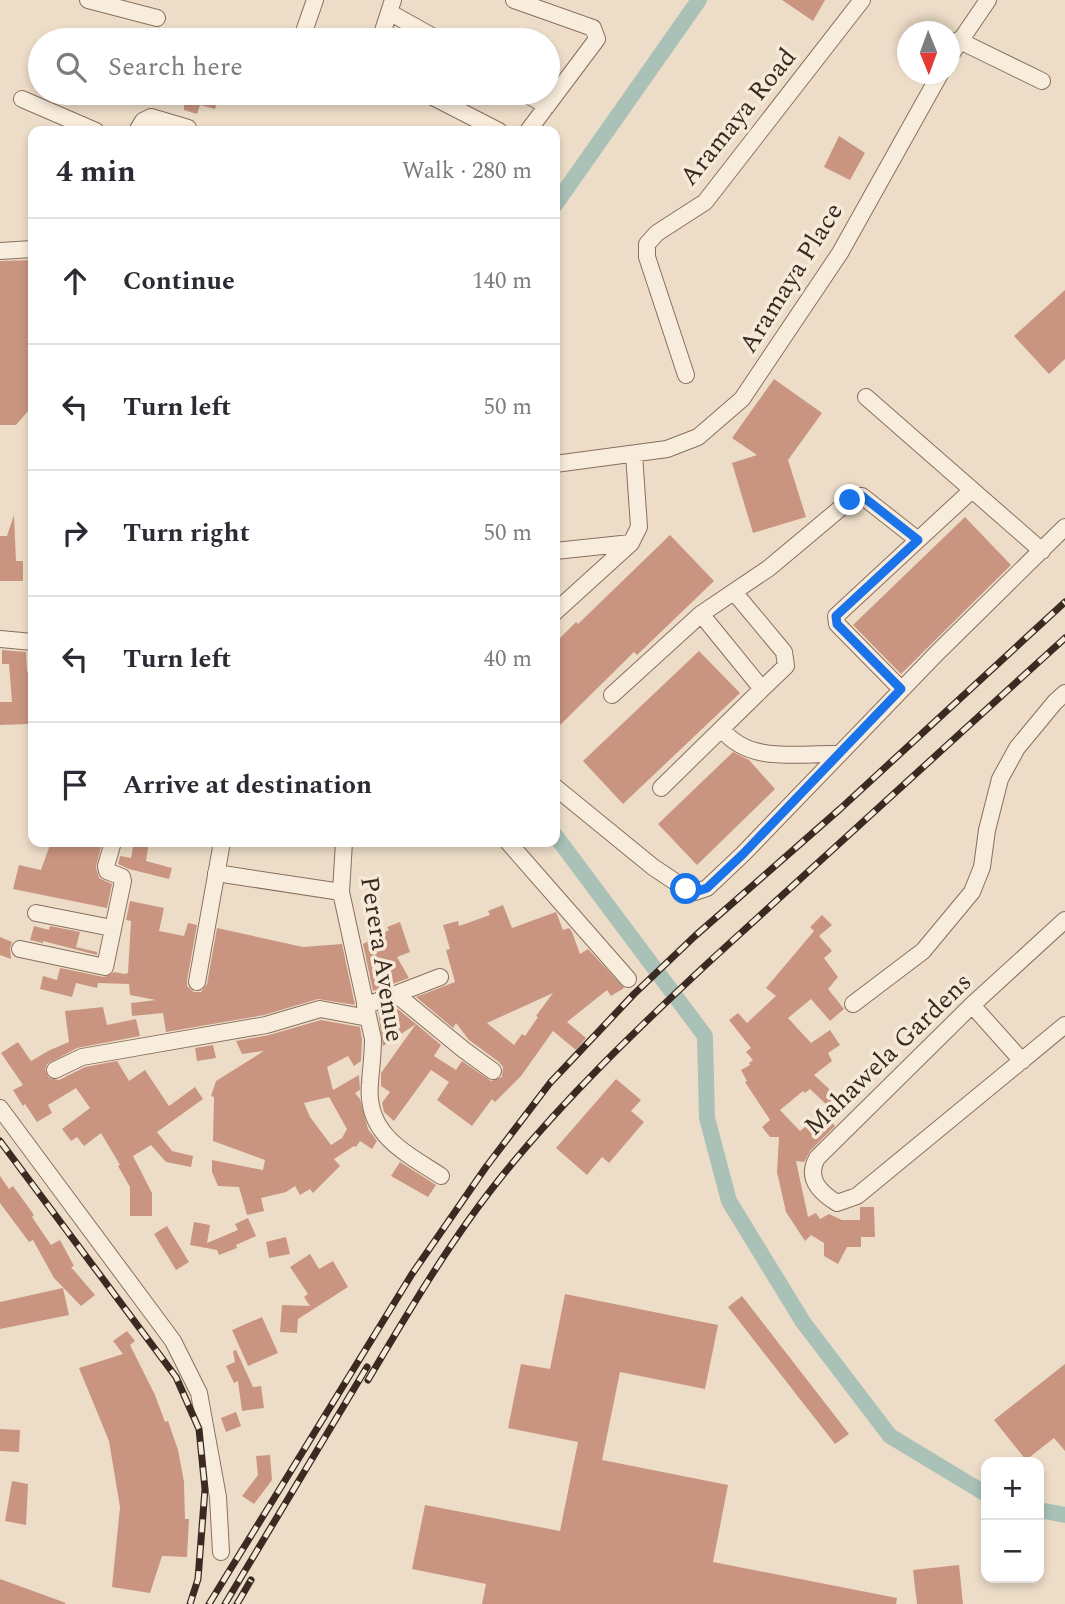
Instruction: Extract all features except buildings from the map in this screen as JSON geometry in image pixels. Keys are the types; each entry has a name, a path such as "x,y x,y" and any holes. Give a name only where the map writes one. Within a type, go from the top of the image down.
{"street":[{"path":"88,0 158,18"},
{"path":"305,28 315,0"},
{"path":"514,0 593,28 597,39 560,89"},
{"name":"Aramaya Road","path":"686,375 647,257 647,244 657,233 705,202 862,0"},
{"path":"960,37 988,0"},
{"path":"384,28 391,6 422,28"},
{"path":"960,41 1042,81"},
{"name":"Aramaya Place","path":"560,463 667,449 698,437 742,399 840,253 934,84"},
{"path":"22,99 28,102"},
{"path":"36,105 84,126"},
{"path":"448,105 489,126"},
{"path":"532,126 547,106"},
{"path":"140,126 150,117 181,126"},
{"path":"0,251 28,249"},
{"path":"866,397 1042,551"},
{"path":"560,607 631,542 639,527 634,454"},
{"path":"901,689 837,624 836,616 972,490"},
{"path":"612,695 701,614 769,568 855,496 862,496 918,540"},
{"path":"560,791 653,867 686,889 695,892 707,888 901,689 1065,527"},
{"path":"560,550 631,542"},
{"path":"661,788 786,666 784,652 734,592"},
{"path":"701,614 762,689"},
{"path":"0,639 28,642"},
{"path":"853,1004 923,951 972,892 982,867 987,830 1000,779 1017,748 1065,693"},
{"path":"722,729 740,747 769,754 837,754"},
{"path":"20,949 105,967 123,881 122,877 107,871 112,847"},
{"path":"197,982 221,847"},
{"name":"Perera Avenue","path":"344,847 341,892 373,1039 373,1064 369,1084 372,1115 380,1130 395,1146 441,1176"},
{"path":"512,847 628,979"},
{"path":"216,873 341,892"},
{"path":"36,913 112,928"},
{"name":"Mahawela Gardens","path":"1065,920 972,1005 817,1158 812,1167 814,1183 823,1195 837,1203 856,1196 1065,1026"},
{"path":"55,1070 82,1058 266,1025 320,1009 367,1012 408,989 440,977"},
{"path":"397,995 494,1071"},
{"path":"972,1005 1022,1061"},
{"path":"0,1108 173,1341 200,1393 218,1497 221,1552"}],"waterway":[{"path":"560,198 699,0"},
{"path":"560,842 705,1036 707,1118 729,1201 803,1322 890,1436 981,1491"},
{"path":"1044,1511 1065,1515"}],"railway":[{"path":"209,1604 412,1274 486,1167 550,1083 634,994 695,936 840,809 1065,602"},
{"path":"368,1380 465,1225 526,1147 576,1092 709,962 1065,638"},
{"path":"0,1141 176,1377 199,1429 205,1489 198,1579 190,1604"},
{"path":"225,1604 367,1367"},
{"path":"237,1604 251,1580"}],"route":[{"path":"686,889 695,892 707,888 901,689 835,620 836,616 918,540 862,496 855,496 850,500"}]}
